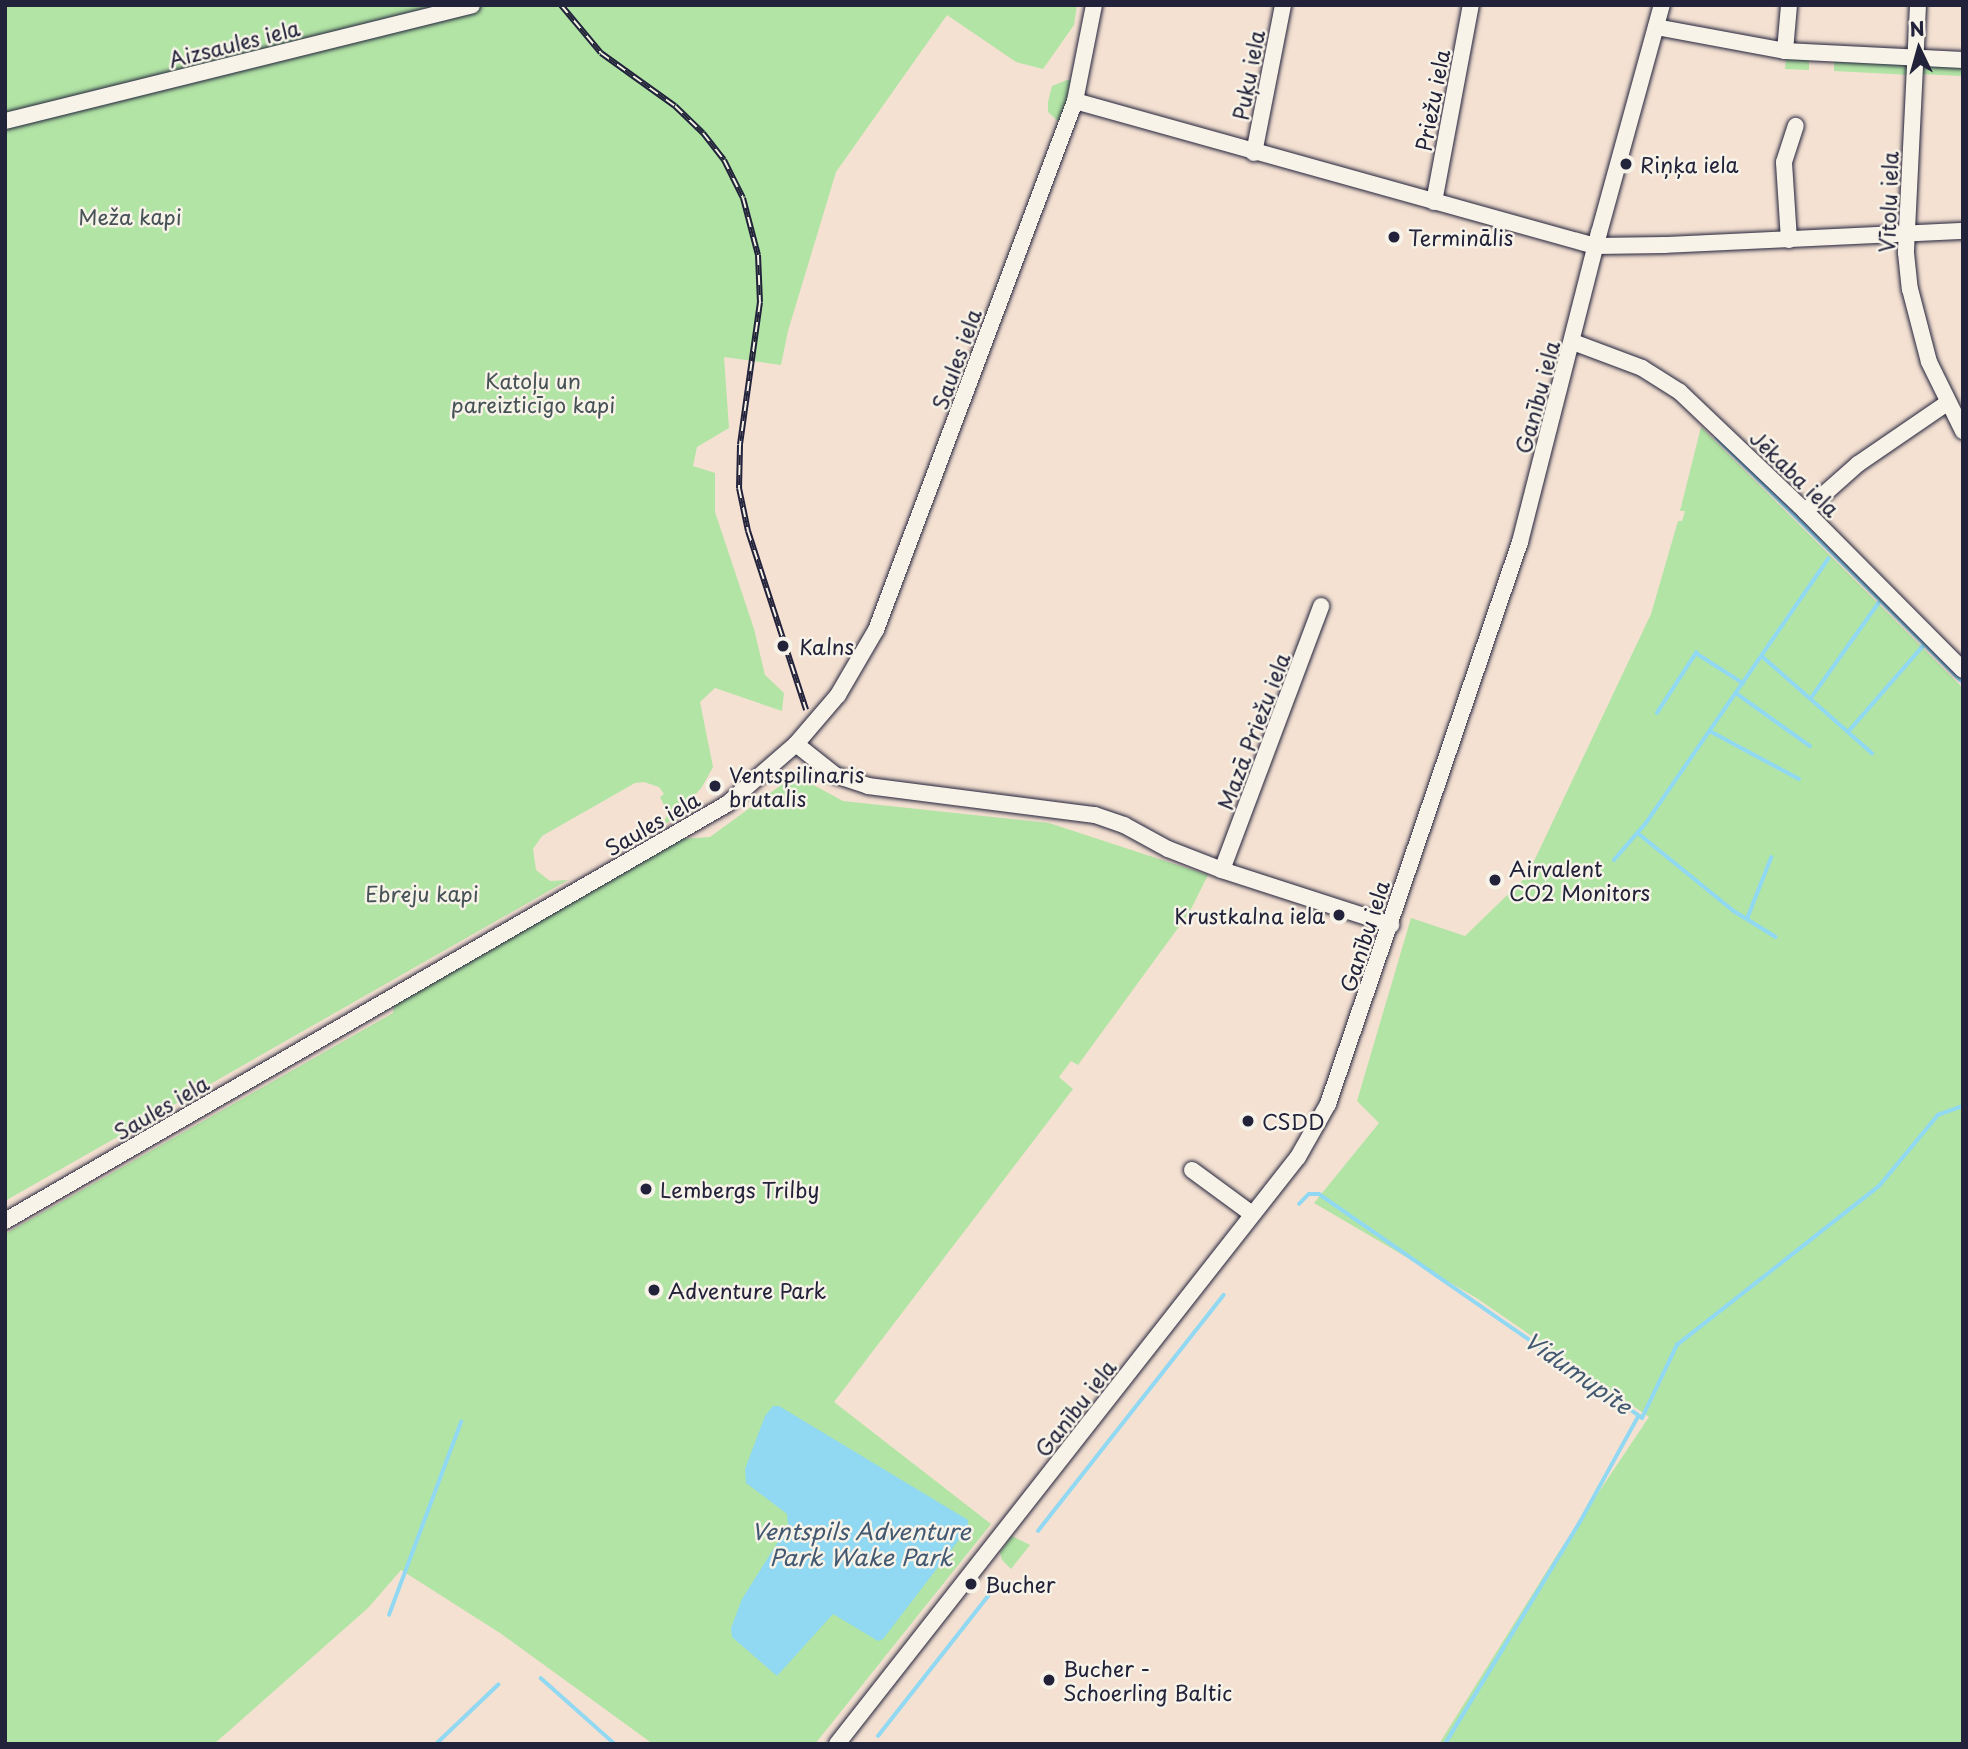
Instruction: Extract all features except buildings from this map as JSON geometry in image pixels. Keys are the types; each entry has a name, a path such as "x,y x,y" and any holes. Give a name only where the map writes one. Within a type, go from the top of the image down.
{"street":[{"name":"Aizsaules iela","path":"5,121 472,5"},
{"name":"Saules iela","path":"5,1222 718,810 752,784 796,744 838,695 876,630 1075,101 1094,5"},
{"name":"Puķu iela","path":"1254,153 1283,5"},
{"name":"Priežu iela","path":"1434,202 1471,5"},
{"name":"Ganību iela","path":"837,1744 1298,1157 1328,1104 1520,542 1573,342 1595,246 1662,5"},
{"path":"1785,51 1789,5"},
{"name":"Vītolu iela","path":"1919,5 1905,234 1910,289 1918,326 1947,403 1963,431"},
{"path":"1656,26 1785,51 1963,60"},
{"path":"1075,101 1595,246 1963,231"},
{"path":"1789,240 1784,162 1796,126"},
{"name":"Jēkaba iela","path":"1573,342 1642,368 1679,392 1805,510 1963,670"},
{"path":"1805,510 1858,464 1947,403"},
{"name":"Mazā Priežu iela","path":"1222,870 1321,606"},
{"path":"796,744 835,775 869,786 1096,815 1124,825 1168,849 1222,870 1391,925"},
{"path":"1192,1170 1252,1214"}],"green space":[{"path":"5,5 1077,5 1074,25 1043,69 1016,62 947,15 836,172 788,331 781,365 724,357 729,428 697,447 693,466 715,473 715,512 754,629 765,675 784,693 782,711 715,688 700,702 713,767 702,787 675,818 662,826 668,813 660,797 664,794 659,787 644,782 635,783 542,836 533,849 536,870 550,881 568,880 5,1201"},
{"path":"1786,56 1809,58 1809,70 1785,69"},
{"path":"1834,59 1906,62 1911,75 1834,71"},
{"path":"1963,64 1963,76 1919,74 1920,65"},
{"path":"1067,80 1073,81 1060,123 1048,112 1048,102 1052,86"},
{"path":"1701,427 1963,688 1963,1744 1439,1744 1560,1550 1649,1417 1478,1299 1314,1203 1379,1123 1357,1101 1411,918 1465,936 1527,876 1651,614 1678,521 1682,521 1685,511 1680,511"},
{"name":"Adventure Park","path":"795,775 843,801 1049,823 1208,875 1189,913 1078,1065 1071,1061 1059,1077 1073,1089 834,1402 991,1524 815,1744 653,1744 500,1633 401,1570 368,1608 214,1744 5,1744 5,1234 393,1013 394,1005 680,839 710,837"},
{"path":"1012,1536 1030,1545 1011,1569 1002,1560 1000,1552"}],"water":[{"name":"Ventspils Adventure Park Wake Park","path":"773,1406 779,1406 968,1520 968,1528 883,1639 878,1641 833,1614 777,1676 732,1637 731,1628 742,1599 788,1526 787,1514 746,1483 745,1469 765,1416"}],"waterway":[{"path":"1717,438 1963,682"},
{"path":"1614,860 1646,823 1828,559"},
{"path":"1811,698 1880,601"},
{"path":"1848,732 1924,645"},
{"path":"1657,713 1696,653 1743,683"},
{"path":"1762,656 1872,753"},
{"path":"1736,693 1810,746"},
{"path":"1710,731 1799,779"},
{"path":"1638,833 1734,911 1776,937"},
{"path":"1747,919 1771,858"},
{"name":"Vidumupīte","path":"1299,1204 1309,1194 1319,1194 1642,1418 1677,1345 1880,1185 1938,1115 1963,1106"},
{"path":"1038,1531 1224,1295"},
{"path":"1445,1744 1580,1522 1638,1417"},
{"path":"389,1615 461,1422"},
{"path":"878,1736 1000,1581"},
{"path":"541,1678 615,1744"},
{"path":"436,1744 498,1685"}],"railway":[{"path":"561,5 601,53 675,106 703,133 724,160 743,198 758,255 760,302 740,445 739,488 748,531 806,710"}],"place":[{"name":"Riņķa iela","path":"1626,164"},
{"name":"Terminālis","path":"1394,237"},
{"name":"Kalns","path":"783,646"},
{"name":"Ventspilinaris brutalis","path":"715,786"},
{"name":"Airvalent CO2 Monitors","path":"1495,880"},
{"name":"Krustkalna iela","path":"1339,915"},
{"name":"CSDD","path":"1248,1121"},
{"name":"Lembergs Trilby","path":"646,1189"},
{"name":"Adventure Park","path":"654,1290"},
{"name":"Bucher","path":"971,1584"},
{"name":"Bucher - Schoerling Baltic","path":"1049,1680"}],"park label":[{"name":"Meža kapi","path":"130,216"},
{"name":"Katoļu un pareizticīgo kapi","path":"533,392"},
{"name":"Ebreju kapi","path":"422,893"}]}
